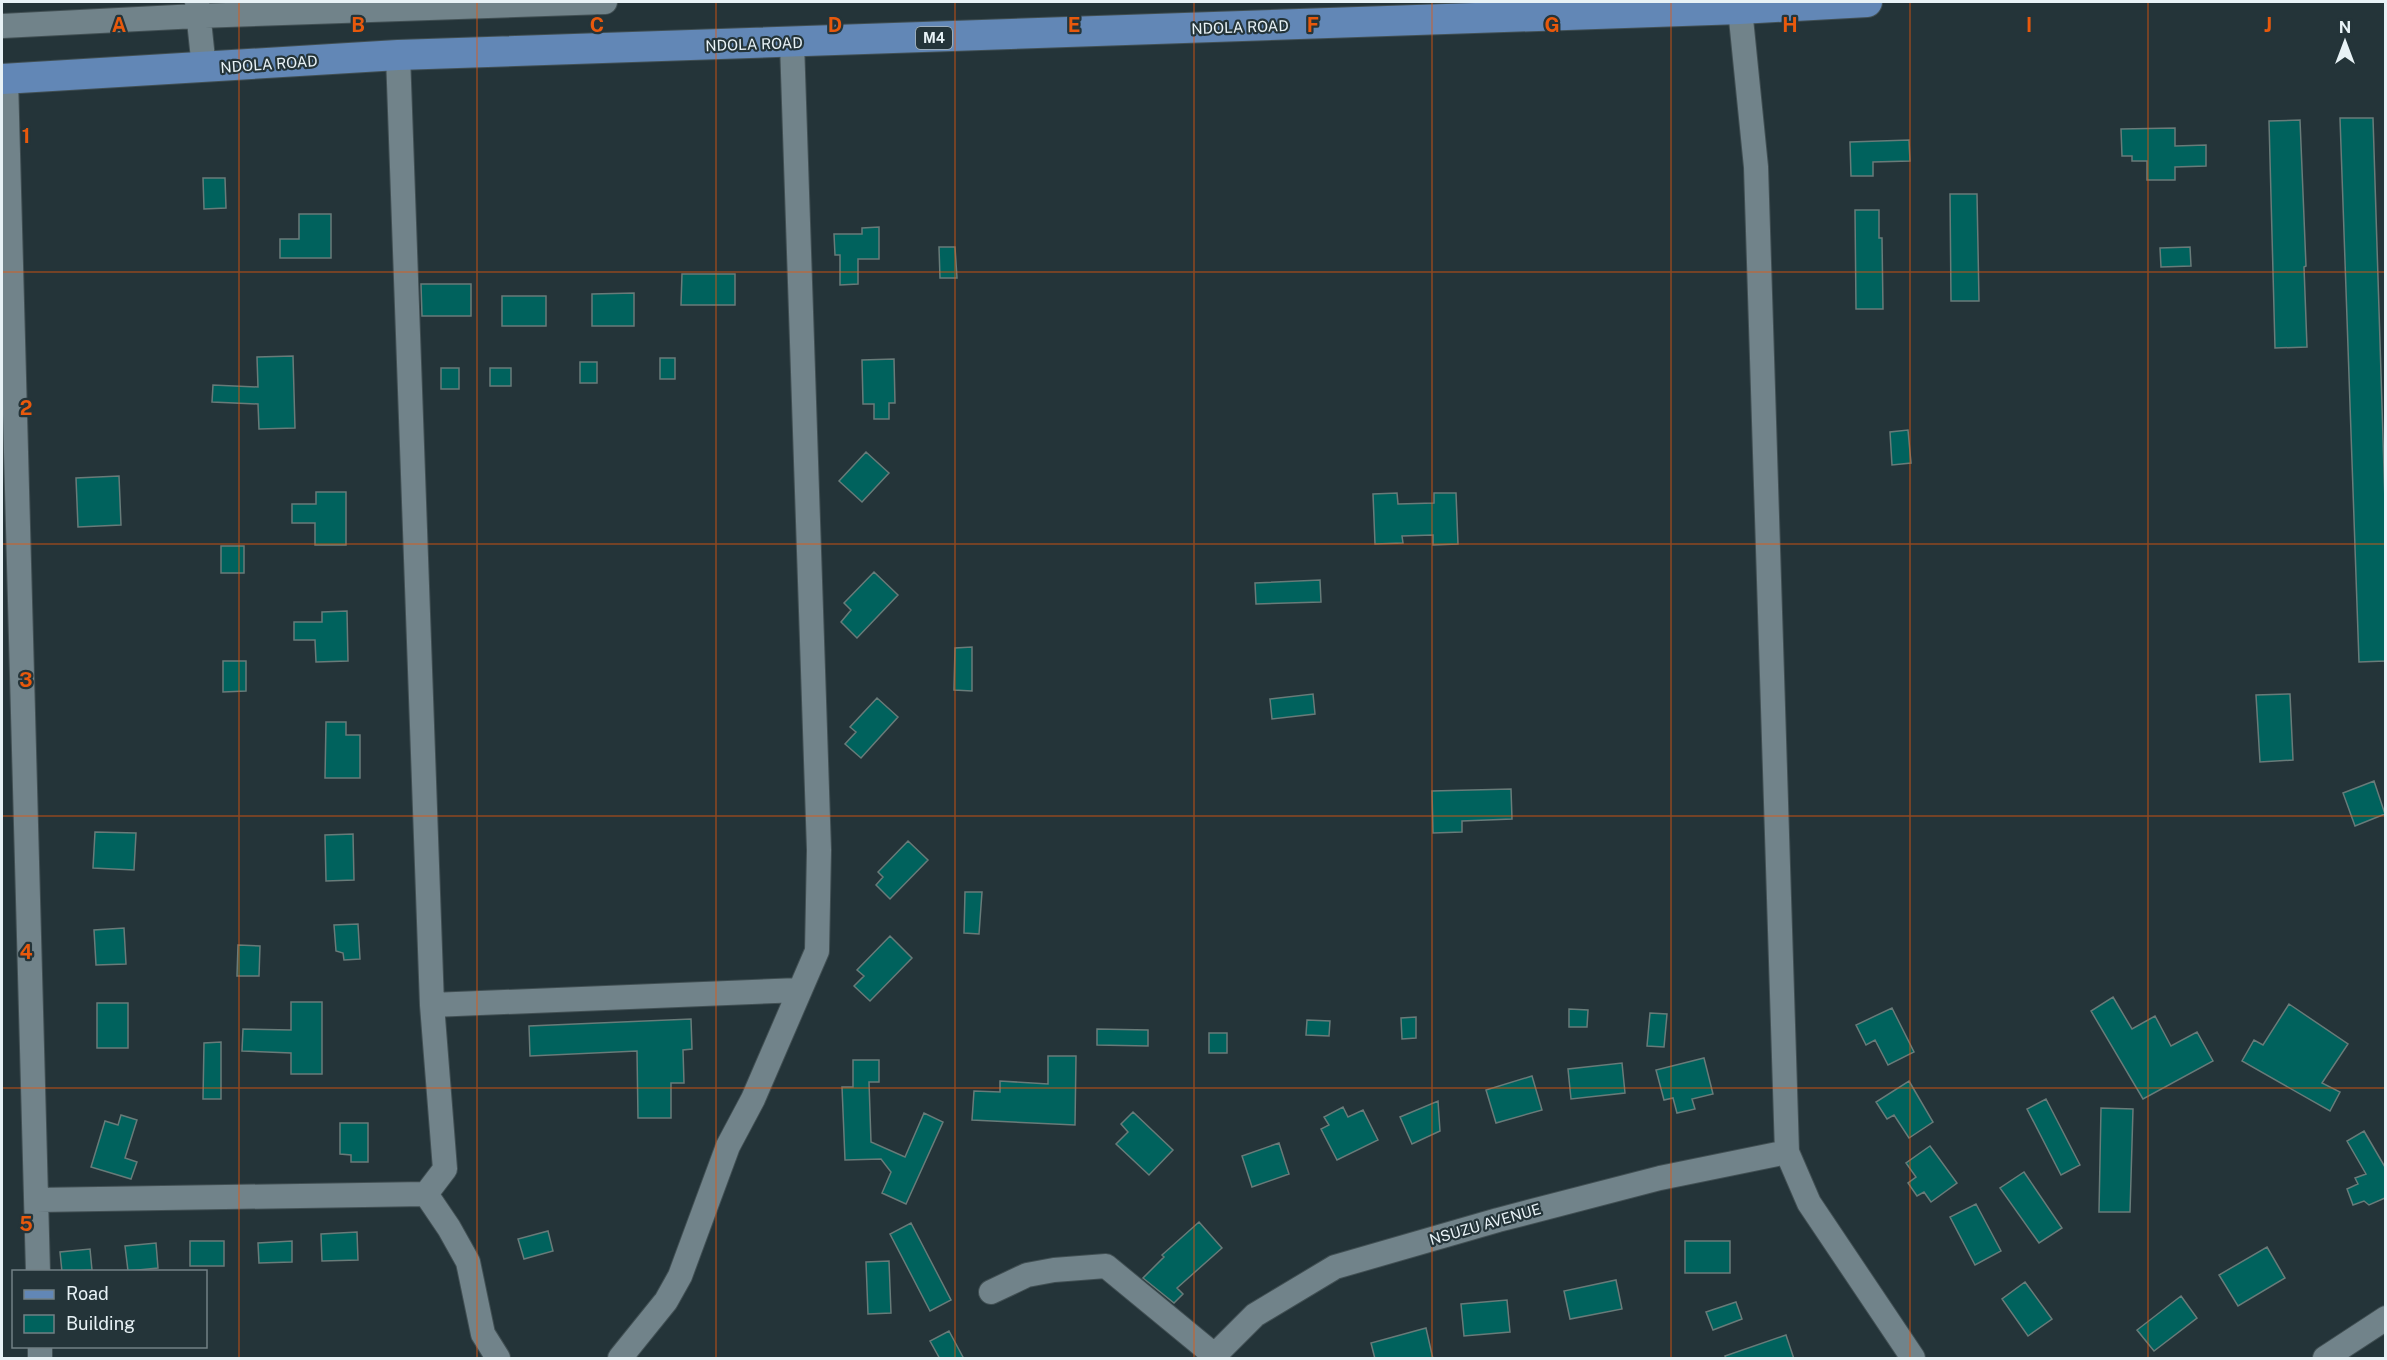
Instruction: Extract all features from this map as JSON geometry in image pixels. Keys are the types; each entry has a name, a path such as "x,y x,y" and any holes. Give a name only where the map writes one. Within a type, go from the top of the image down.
{"main road":[{"name":"NDOLA ROAD","path":"4,79 398,55 792,43 1412,11 1740,9 1867,2"}],"street":[{"path":"2,26 197,9 605,2"},
{"path":"197,9 204,68"},
{"path":"1740,9 1756,167 1787,1152 1809,1203 1913,1359"},
{"path":"620,1359 666,1301 680,1276 728,1146 753,1099 817,951 819,850 792,43"},
{"path":"398,55 432,1005 445,1169 426,1194"},
{"path":"4,79 38,1200 38,1270"},
{"path":"432,1005 800,990"},
{"name":"NSUZU AVENUE","path":"1213,1357 1255,1315 1335,1268 1498,1220 1637,1184 1787,1152"},
{"path":"38,1200 426,1194"},
{"path":"426,1194 468,1262 483,1334 498,1359"},
{"path":"991,1292 1027,1275 1054,1270 1106,1266 1213,1357"},
{"path":"2325,1359 2385,1318"}],"building":[{"path":"2340,118 2373,118 2385,502 2385,661 2359,662"},
{"path":"2300,120 2307,347 2275,348 2269,121"},
{"path":"2175,128 2175,146 2206,145 2206,166 2175,167 2175,180 2147,180 2147,161 2132,161 2132,156 2122,156 2121,129"},
{"path":"1909,140 1910,161 1873,162 1873,176 1851,176 1850,142"},
{"path":"203,178 225,178 226,208 204,209"},
{"path":"1950,194 1977,194 1979,301 1951,301"},
{"path":"1855,210 1879,210 1879,238 1882,238 1883,309 1856,309"},
{"path":"299,214 331,214 331,258 280,258 280,239 299,239"},
{"path":"879,227 879,259 858,259 858,284 840,285 840,255 835,255 834,234 862,234 862,228"},
{"path":"939,247 955,247 957,278 940,278"},
{"path":"2190,247 2191,266 2161,267 2160,248"},
{"path":"682,274 735,274 735,305 681,305"},
{"path":"421,284 471,284 471,316 422,316"},
{"path":"634,293 634,326 592,326 592,294"},
{"path":"502,296 546,296 546,326 502,326"},
{"path":"293,356 295,428 259,429 258,404 212,402 213,385 258,387 257,357"},
{"path":"660,358 675,358 675,379 660,379"},
{"path":"894,359 895,403 889,403 889,419 874,419 874,404 863,404 862,360"},
{"path":"580,362 597,362 597,383 580,383"},
{"path":"441,368 459,368 459,389 441,389"},
{"path":"490,368 511,368 511,386 490,386"},
{"path":"1908,430 1911,463 1892,465 1890,432"},
{"path":"866,452 889,473 862,502 839,481"},
{"path":"119,476 121,525 78,527 76,478"},
{"path":"316,492 346,492 346,545 315,545 315,523 292,523 292,504 316,504"},
{"path":"1397,493 1398,504 1434,503 1434,493 1456,493 1458,544 1433,545 1433,535 1402,536 1403,543 1375,544 1373,494"},
{"path":"221,546 244,546 244,573 221,573"},
{"path":"874,572 898,595 857,638 841,622 851,610 844,603"},
{"path":"1320,580 1321,602 1256,604 1255,583"},
{"path":"347,611 348,661 316,662 315,640 294,640 294,622 322,622 322,612"},
{"path":"972,647 972,691 954,690 955,648"},
{"path":"223,661 246,661 246,691 223,692"},
{"path":"1313,694 1315,714 1272,719 1270,699"},
{"path":"2290,694 2293,760 2260,762 2256,695"},
{"path":"877,698 898,717 861,758 845,744 856,732 850,727"},
{"path":"326,722 346,722 346,735 360,735 360,778 325,778"},
{"path":"2374,781 2385,814 2355,826 2343,793"},
{"path":"1511,789 1512,819 1462,821 1462,832 1433,833 1432,791"},
{"path":"95,832 136,833 134,870 93,868"},
{"path":"353,834 354,880 326,881 325,835"},
{"path":"908,841 928,860 890,899 876,885 883,877 878,872"},
{"path":"965,892 982,892 979,934 964,933"},
{"path":"358,924 360,959 344,960 343,953 336,951 334,925"},
{"path":"124,928 126,964 96,965 94,930"},
{"path":"890,936 912,958 870,1001 854,986 864,976 857,970"},
{"path":"238,945 260,946 259,976 237,976"},
{"path":"2113,997 2132,1029 2155,1016 2171,1046 2197,1032 2213,1061 2143,1099 2091,1011"},
{"path":"291,1002 322,1002 322,1074 291,1074 291,1053 242,1051 243,1029 291,1030"},
{"path":"97,1003 128,1003 128,1048 97,1048"},
{"path":"2289,1004 2348,1044 2322,1083 2340,1092 2330,1111 2242,1061 2254,1040 2263,1045"},
{"path":"1892,1008 1914,1052 1888,1065 1875,1040 1866,1045 1856,1025"},
{"path":"1569,1009 1588,1010 1587,1027 1569,1027"},
{"path":"1650,1013 1667,1014 1664,1047 1647,1046"},
{"path":"1416,1017 1416,1038 1402,1039 1401,1018"},
{"path":"691,1019 692,1049 683,1050 684,1083 671,1083 671,1118 638,1118 637,1051 530,1056 529,1026"},
{"path":"1307,1020 1330,1021 1329,1036 1306,1035"},
{"path":"1097,1029 1148,1030 1148,1046 1097,1045"},
{"path":"1209,1033 1227,1033 1227,1053 1209,1053"},
{"path":"221,1042 221,1099 203,1099 204,1043"},
{"path":"1048,1056 1076,1056 1075,1125 972,1120 974,1091 1000,1092 1000,1081 1048,1084"},
{"path":"1704,1058 1713,1094 1692,1099 1695,1109 1677,1113 1673,1098 1664,1100 1656,1070"},
{"path":"853,1060 879,1060 879,1082 869,1082 871,1142 905,1157 924,1113 943,1122 906,1204 882,1193 891,1172 881,1159 845,1160 842,1087 853,1087"},
{"path":"1622,1063 1625,1093 1571,1099 1568,1069"},
{"path":"1532,1076 1542,1110 1496,1123 1486,1090"},
{"path":"1909,1081 1933,1122 1909,1138 1894,1115 1887,1119 1876,1102"},
{"path":"2046,1099 2080,1165 2061,1175 2027,1109"},
{"path":"1438,1101 1440,1131 1412,1144 1400,1117"},
{"path":"1343,1107 1348,1117 1363,1110 1378,1140 1337,1160 1321,1129 1329,1125 1324,1117"},
{"path":"2101,1108 2133,1109 2130,1212 2099,1212"},
{"path":"1133,1112 1173,1150 1149,1175 1116,1144 1128,1132 1121,1124"},
{"path":"121,1115 137,1120 125,1158 137,1162 131,1179 91,1167 105,1121 118,1125"},
{"path":"340,1123 368,1123 368,1162 351,1162 351,1155 340,1154"},
{"path":"2364,1131 2385,1167 2385,1198 2369,1205 2364,1201 2353,1205 2347,1189 2358,1184 2355,1178 2366,1174 2347,1141"},
{"path":"1279,1143 1289,1174 1252,1187 1242,1156"},
{"path":"1930,1146 1957,1183 1931,1202 1924,1192 1917,1196 1908,1183 1916,1177 1906,1163"},
{"path":"2024,1172 2062,1228 2039,1243 2000,1188"},
{"path":"1976,1204 2001,1251 1975,1265 1950,1217"},
{"path":"1199,1222 1222,1248 1177,1288 1183,1294 1174,1303 1143,1278 1164,1257 1162,1255"},
{"path":"911,1223 951,1300 930,1311 890,1234"},
{"path":"548,1231 553,1251 524,1259 518,1239"},
{"path":"357,1232 358,1260 322,1261 321,1234"},
{"path":"190,1241 224,1241 224,1266 190,1266"},
{"path":"292,1241 292,1262 259,1263 258,1243"},
{"path":"1685,1241 1730,1241 1730,1273 1685,1273"},
{"path":"156,1243 158,1268 128,1270 125,1246"},
{"path":"2267,1247 2285,1278 2238,1306 2219,1275"},
{"path":"90,1249 92,1270 62,1270 60,1252"},
{"path":"889,1261 891,1313 868,1314 866,1262"},
{"path":"1616,1280 1622,1309 1570,1319 1564,1291"},
{"path":"2025,1282 2052,1319 2028,1336 2002,1299"},
{"path":"2181,1296 2197,1318 2154,1351 2137,1330"},
{"path":"1507,1300 1510,1332 1464,1336 1461,1304"},
{"path":"1736,1302 1742,1319 1713,1330 1706,1312"},
{"path":"1426,1328 1433,1359 1375,1359 1371,1343"},
{"path":"949,1331 964,1359 940,1359 930,1341"},
{"path":"1786,1335 1794,1359 1726,1359 1725,1356"}]}
